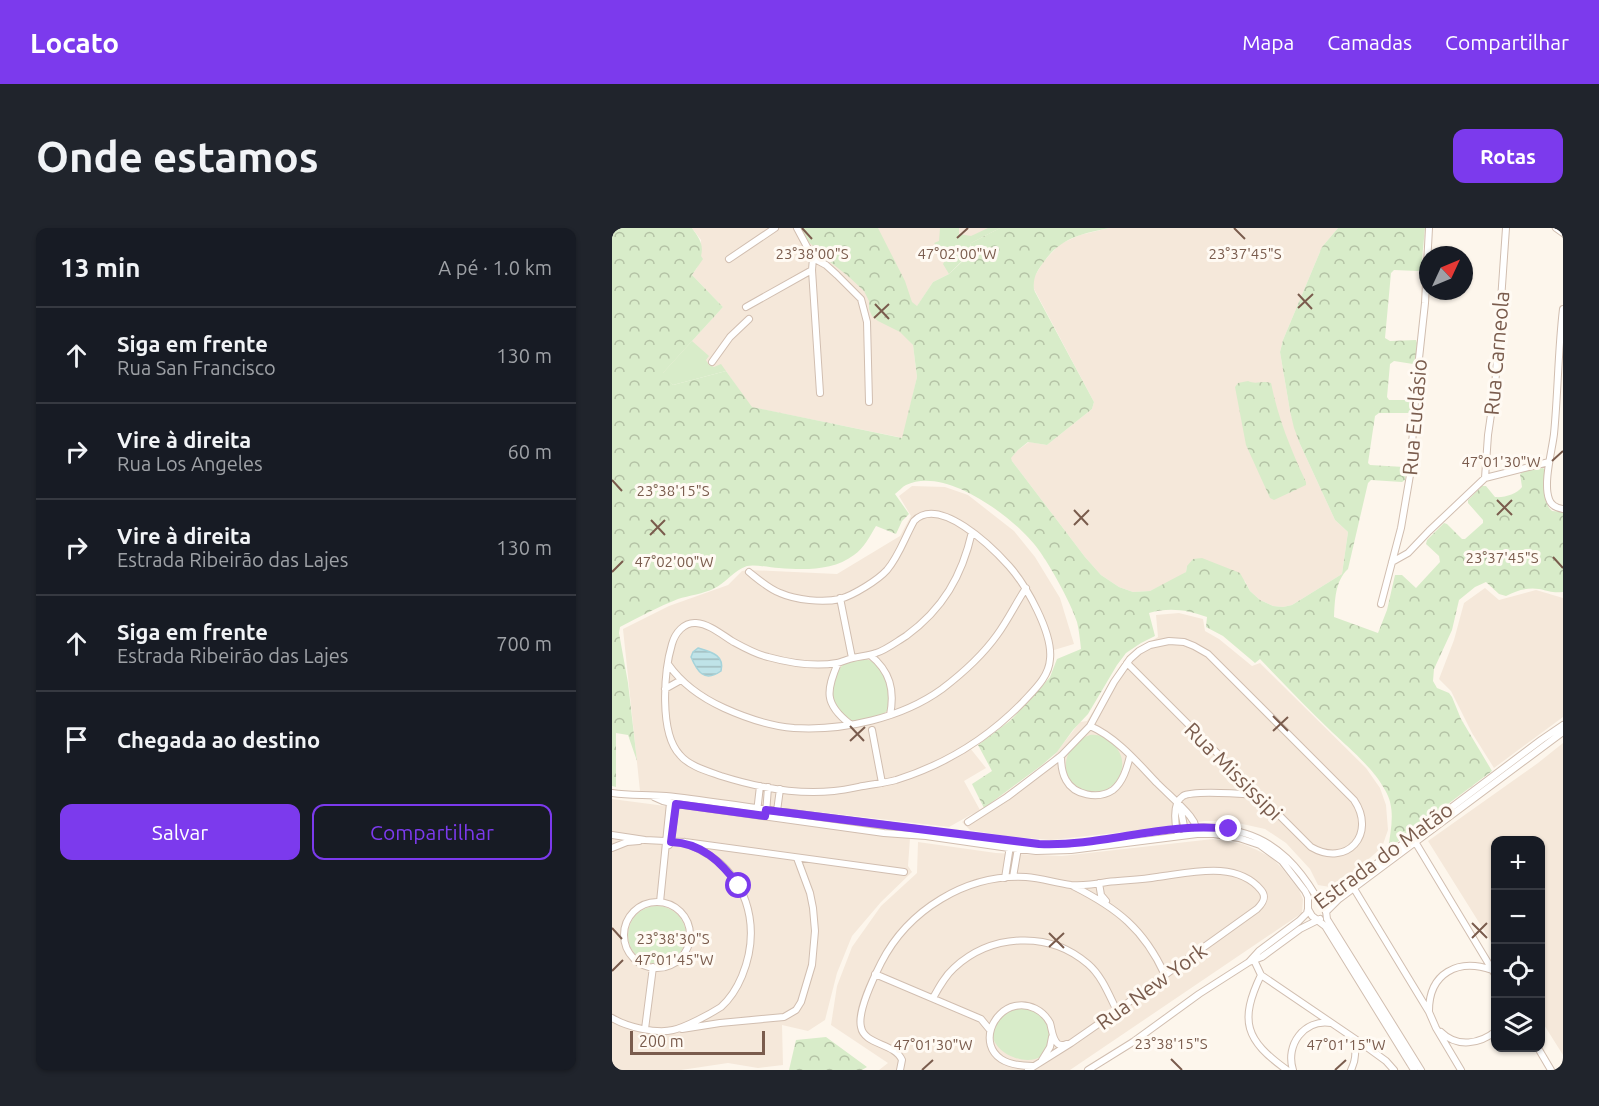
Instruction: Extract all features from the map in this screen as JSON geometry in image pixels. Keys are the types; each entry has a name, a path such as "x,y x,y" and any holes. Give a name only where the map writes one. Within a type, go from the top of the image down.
{"street":[{"path":"729,259 775,228"},
{"path":"797,228 813,258 820,393"},
{"name":"Rua Euclásio","path":"1381,604 1401,528 1410,475 1429,228"},
{"name":"Rua Carneola","path":"1485,478 1495,387 1506,228"},
{"path":"1556,228 1563,233"},
{"path":"813,258 826,265 861,299 867,322 869,402"},
{"path":"746,308 812,270"},
{"path":"1561,509 1551,504 1548,497 1563,309"},
{"path":"712,362 730,337 749,319"},
{"path":"1392,562 1408,553 1485,478 1549,462"},
{"path":"749,572 780,593 795,598 820,600 840,598 871,583 888,568 914,521 919,516 929,513 950,518 972,532 1004,560 1026,588 1050,647 1050,659 1045,676 1007,717 956,754 910,775 882,783 834,791 811,792 768,788 704,770 680,756 670,737 666,712 665,689 672,644 680,630 688,624 699,623 749,650 785,662 838,663 877,653 915,629 936,609 963,566 972,532"},
{"path":"668,663 692,690 717,705 754,720 795,728 834,727 860,723 890,715 928,698 973,664 998,633 1026,588"},
{"path":"840,598 852,658"},
{"name":"Rua Mississipi","path":"1169,641 1184,642 1208,654 1354,800 1363,820 1362,831 1357,841 1352,847 1335,854 1327,854 1311,847 1127,663 1144,647 1169,641"},
{"path":"870,655 881,665 890,680 892,698 890,715"},
{"path":"838,663 830,681 831,704 838,715 850,724"},
{"path":"968,822 1007,797 1061,756 1090,726 1127,663"},
{"path":"665,689 681,680"},
{"path":"834,727 838,715"},
{"path":"878,718 872,730 882,783"},
{"path":"860,723 872,730"},
{"name":"Estrada do Matão","path":"1414,840 1563,725"},
{"path":"1090,726 1102,732 1130,756 1179,804 1190,816 1197,831"},
{"name":"Estrada do Matão","path":"1327,911 1352,886 1563,732"},
{"path":"1061,756 1064,775 1070,785 1086,795 1096,796 1113,790 1119,783 1130,756"},
{"path":"757,812 760,786"},
{"path":"766,813 768,788"},
{"path":"780,789 780,814"},
{"path":"612,793 654,796 674,802 780,814 884,833 1010,845 1036,851 1071,850 1197,831 1229,829 1247,834 1266,842 1284,855 1300,872 1319,902 1325,906 1327,919 1421,1070"},
{"path":"1177,833 1175,811 1183,796 1217,793 1258,795"},
{"path":"660,902 674,802"},
{"path":"1179,804 1185,832"},
{"path":"1197,831 1239,838 1260,846 1271,852 1293,873 1308,897 1308,909 1312,916 1325,926 1332,936 1414,1070"},
{"path":"612,835 668,843 685,842 904,872"},
{"path":"612,848 645,840"},
{"path":"1414,840 1491,968"},
{"path":"672,1030 716,1010 728,1001 740,981 751,944 751,925 747,904 739,886 721,864 702,850 685,842"},
{"path":"1005,878 1010,845"},
{"path":"1013,877 1018,846"},
{"path":"721,864 721,858 727,848"},
{"path":"612,1018 645,1029 672,1030 784,1017 796,1010 801,1002 812,965 815,931 810,893 797,858"},
{"name":"Rua New York","path":"1028,1070 1118,1011 1264,902 1264,893 1251,881 1227,871 1194,872 1099,883"},
{"path":"900,1070 902,1060 897,1052 867,1037 861,1029 862,1013 868,992 886,953 906,926 926,908 964,888 984,881 1013,877 1042,879 1072,885 1099,883 1101,895 1135,927 1156,956 1165,975"},
{"path":"1072,885 1108,904"},
{"path":"1352,886 1430,1012 1436,1028 1461,1070"},
{"name":"Estrada do Matão","path":"1088,1070 1133,1042 1199,994 1252,960 1268,944 1299,921 1313,903 1352,886"},
{"path":"660,902 669,904 683,915 688,923 689,941 686,950 674,963 665,967 646,966 629,953 624,933 626,922 640,906 660,902"},
{"path":"1327,911 1324,917 1300,929 1252,960 1261,975 1386,1061 1394,1070"},
{"path":"933,998 952,970 966,958 993,945 1013,940 1031,940 1059,946 1090,966 1104,985 1118,1011"},
{"path":"1430,1012 1431,993 1436,982 1453,968 1475,966 1491,972"},
{"path":"645,1029 652,967"},
{"path":"875,974 981,1019 990,1030"},
{"path":"1261,975 1252,995 1248,1016 1250,1029 1257,1043 1267,1055 1287,1070"},
{"path":"981,1019 997,1016 1008,1008 1027,1005 1044,1014 1058,1043 1064,1045 1071,1043"},
{"path":"716,1010 720,1023"},
{"path":"997,1016 990,1030 993,1049 1000,1059 1016,1065 1039,1064 1050,1047 1053,1033"},
{"path":"1293,1070 1291,1057 1298,1035 1318,1023 1332,1023"},
{"path":"1436,1028 1445,1036 1462,1043 1482,1040 1491,1034"},
{"path":"1349,1035 1354,1042 1355,1050 1351,1070"},
{"path":"1541,1052 1551,1070"},
{"path":"1006,1061 1012,1070"}],"shaded area":[{"path":"692,228 1000,228 971,243 949,274 933,282 901,331 913,345 917,377 903,438 751,407 726,371 662,374 723,307 692,275 701,256 701,240"},
{"path":"1109,228 1338,228 1322,247 1280,352 1290,411 1300,444 1335,520 1348,532 1342,574 1292,605 1273,606 1260,600 1250,591 1245,581 1187,566 1186,572 1181,576 1150,591 1133,592 1119,587 1101,575 1085,557 1010,458 1029,442 1047,445 1092,409 1094,402 1034,289 1033,279 1044,261 1060,244 1080,235"},
{"path":"912,486 945,487 968,495 1014,531 1035,557 1060,598 1074,644 1054,650 1041,684 970,748 986,768 964,781 980,810 1048,763 1080,722 1087,721 1126,659 1134,651 1158,637 1156,615 1179,613 1203,619 1205,631 1219,639 1252,666 1260,663 1366,768 1380,788 1386,805 1388,830 1382,847 1360,867 1330,887 1318,885 1310,869 1286,843 1265,829 1229,821 1205,821 1051,840 970,830 962,822 974,813 949,827 640,791 623,629 669,606 728,585 742,571 837,574 900,536 911,516 899,496"},
{"path":"1485,588 1499,600 1536,590 1563,598 1563,717 1494,768 1472,733 1451,691 1439,679 1454,640 1464,603"},
{"path":"1563,743 1563,1055 1545,1026 1545,836 1491,836 1491,942 1428,841"},
{"path":"612,799 910,838 908,866 912,872 881,902 852,936 837,973 825,1020 808,1031 782,1025 783,1065 758,1068 728,1063 681,1070 612,1070"},
{"path":"1213,839 1243,844 1272,858 1299,890 1303,899 1302,913 1070,1070 879,1070 888,1063 831,1025 837,986 852,947 881,906 917,873 918,842 996,853 1062,856"}],"green space":[{"path":"612,228 692,228 700,241 703,259 692,275 723,307 663,373 673,385 726,371 752,407 902,438 917,377 913,345 900,332 872,316 864,291 809,242 801,228 878,228 905,281 912,302 917,306 933,282 949,274 969,255 971,243 1000,228 1109,228 1072,238 1057,248 1041,266 1034,282 1034,290 1094,402 1092,409 1047,445 1028,442 1011,458 1012,461 1085,557 1101,575 1119,587 1133,592 1150,591 1186,572 1187,566 1193,559 1202,558 1240,573 1250,591 1260,600 1273,606 1283,607 1292,605 1342,574 1348,532 1335,520 1294,428 1280,352 1283,340 1322,247 1338,228 1425,228 1423,246 1419,246 1419,271 1394,270 1391,273 1385,338 1390,341 1416,340 1416,361 1413,364 1394,361 1390,364 1387,397 1389,400 1411,400 1414,403 1412,411 1408,413 1379,413 1375,416 1368,463 1404,467 1406,469 1405,480 1402,482 1371,480 1368,483 1348,569 1340,579 1334,617 1378,633 1387,610 1395,575 1402,575 1416,588 1440,562 1439,556 1426,544 1427,540 1444,523 1462,539 1465,539 1483,523 1468,503 1468,500 1482,486 1486,486 1495,497 1510,495 1522,487 1520,474 1524,471 1543,468 1546,471 1544,492 1546,502 1552,511 1563,512 1563,592 1530,589 1506,596 1499,594 1486,582 1475,587 1459,600 1452,630 1434,669 1433,681 1437,688 1449,693 1452,697 1461,719 1492,771 1388,849 1392,819 1391,804 1380,782 1368,767 1260,659 1255,663 1223,636 1206,627 1207,617 1185,611 1164,610 1149,613 1155,636 1126,653 1088,714 1057,752 984,808 972,784 992,771 978,745 1011,720 1036,693 1050,677 1057,659 1081,649 1077,622 1070,604 1049,565 1028,537 997,510 979,498 940,482 922,481 906,485 895,494 909,514 902,521 896,534 876,526 861,549 846,560 828,567 808,569 747,566 713,589 678,599 620,627 637,761 628,735 616,733 616,787 612,786"},
{"path":"940,228 959,228 959,234 971,236 988,228 1000,228 971,243 969,254 949,274 943,264 948,255 934,243 939,241"},
{"path":"692,341 709,356 706,360 709,365 714,367 721,364 726,371 673,385 662,374"},
{"path":"1248,381 1271,383 1285,434 1306,482 1306,485 1274,500 1270,498 1246,445 1235,387 1238,383"},
{"path":"862,659 873,662 882,671 888,689 889,706 888,710 880,715 851,721 836,707 833,696 834,683 838,671 844,664"},
{"path":"1090,735 1101,736 1111,742 1119,752 1122,763 1121,773 1116,782 1108,789 1098,792 1087,792 1076,786 1070,780 1066,765 1071,750 1082,739"},
{"path":"657,906 668,908 678,914 684,924 686,935 684,946 678,956 668,962 657,964 646,962 636,956 630,946 628,935 630,924 636,914 646,908"},
{"path":"1013,1007 1030,1007 1047,1020 1051,1040 1042,1056 1023,1060 1004,1052 997,1045 993,1037 993,1028 999,1019"},
{"path":"826,1037 867,1067 862,1070 789,1070 796,1040"}],"water":[{"path":"698,648 719,658 721,671 706,676 699,671 691,657"}],"route":[{"path":"739,886 712,856 685,842 671,842 676,804 765,816 766,810 1047,845 1185,828 1229,829"}]}
